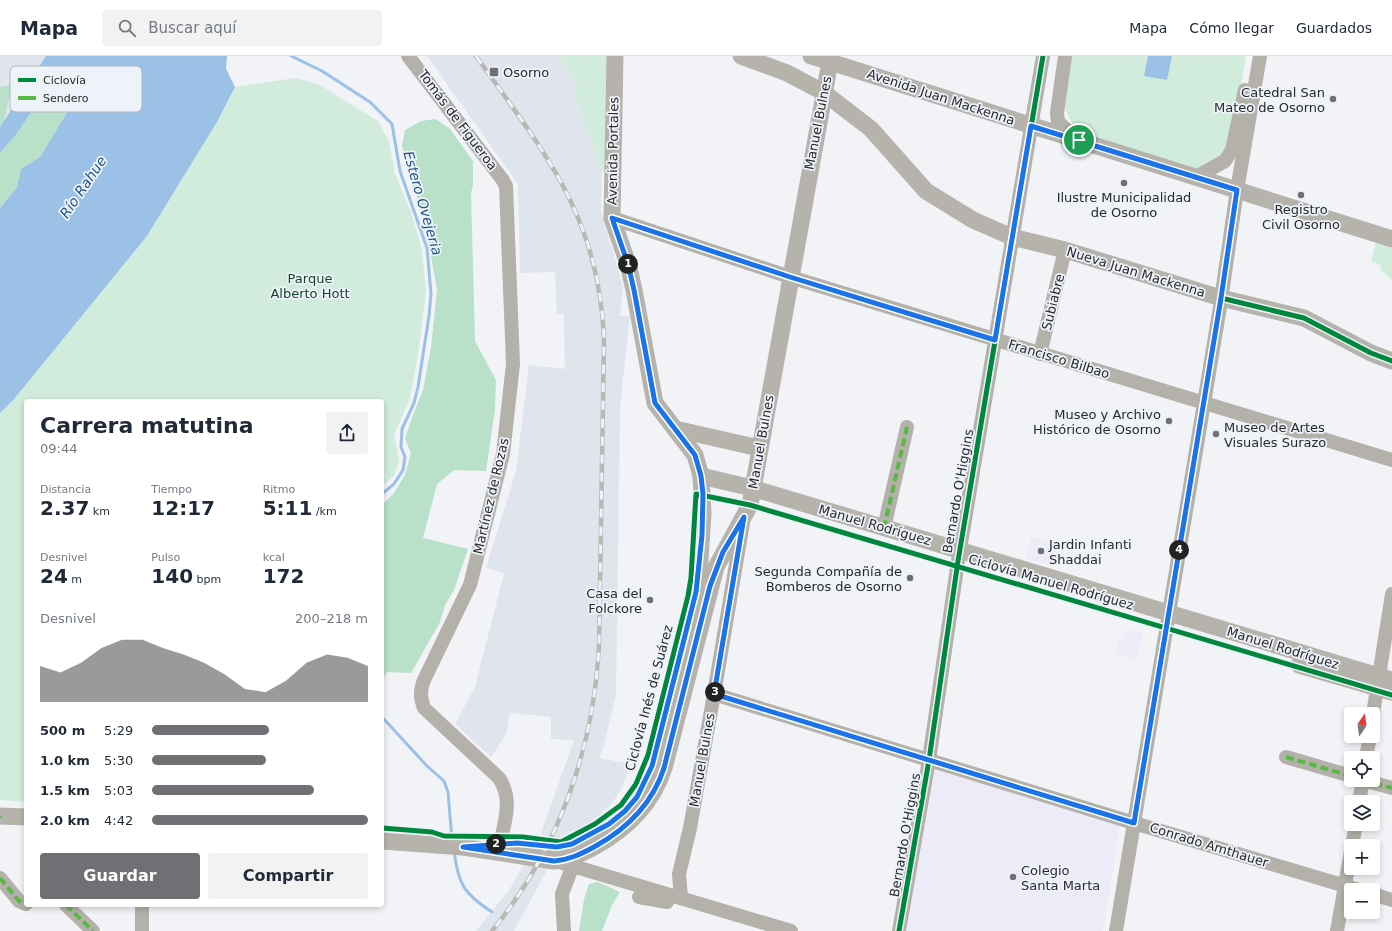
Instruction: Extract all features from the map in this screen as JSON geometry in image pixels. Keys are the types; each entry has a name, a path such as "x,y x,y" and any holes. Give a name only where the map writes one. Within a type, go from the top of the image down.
{"main road":[{"name":"Avenida Portales","path":"615,56 612,218 628,264 654,400 658,409 695,455 702,482 703,513 696,592 672,714"},
{"path":"741,56 786,73 823,92 871,129 926,191 959,213 1012,237"},
{"name":"Avenida Juan Mackenna","path":"811,56 830,59 1031,126 1392,239"},
{"name":"Manuel Bulnes","path":"744,517 752,488 830,59"},
{"name":"Nueva Juan Mackenna","path":"1012,237 1065,250 1221,298 1304,318 1361,348 1392,361"},
{"path":"675,429 759,448"},
{"path":"695,455 696,446 701,442 724,445 739,453 752,488"},
{"name":"Manuel Rodríguez","path":"702,482 752,488 884,528 959,556"},
{"name":"Manuel Rodríguez","path":"752,488 959,556 1385,684"},
{"path":"463,847 522,843 563,846 572,844 609,824 632,804 643,787 672,714 716,567 744,517"},
{"path":"384,841 463,847 554,861 576,856 604,842 620,831 639,814 650,798 661,778 672,714"},
{"path":"0,816 24,818"}],"street":[{"name":"Tomás de Figueroa","path":"408,56 498,173 506,186"},
{"name":"Bernardo O'Higgins","path":"899,931 929,760 959,556 1042,56"},
{"path":"1065,56 1057,113 1058,122 1079,140"},
{"path":"1196,177 1225,161 1232,150 1251,56"},
{"path":"1116,931 1260,56"},
{"name":"Martínez de Rozas","path":"500,844 507,804 507,793 503,785 499,778 424,708 420,697 421,687 424,680 470,585 503,454 513,364 506,186"},
{"name":"Francisco Bilbao","path":"612,218 790,277 1392,460"},
{"name":"Subiabre","path":"1040,354 1065,250"},
{"path":"884,528 907,427"},
{"name":"Manuel Bulnes","path":"681,898 679,874 690,828 744,517"},
{"path":"1376,707 1385,684 1392,594"},
{"name":"Conrado Amthauer","path":"714,694 1344,886"},
{"path":"1286,757 1344,774"},
{"path":"1380,785 1392,788"},
{"path":"554,861 573,865 791,931"},
{"path":"564,931 562,894 573,865"},
{"path":"0,878 19,901 24,903"},
{"path":"1337,931 1344,892"},
{"path":"1380,896 1392,900"},
{"path":"639,897 665,902 681,898"},
{"path":"68,907 93,931"},
{"path":"142,907 142,931"}],"shaded area":[{"path":"0,56 46,56 40,66 10,66 10,112 0,127"},
{"path":"427,56 559,56 577,81 574,92 602,172 601,210 623,287 620,316 630,316 620,407 616,695 603,749 599,758 631,764 621,790 610,806 591,822 567,833 514,931 476,931 509,890 540,836 574,740 551,739 551,717 510,713 506,734 491,757 455,724 475,687 504,573 486,568 516,471 529,365 565,369 564,314 557,314 555,272 520,273 518,184"},
{"name":"Jardin Infanti Shaddai","path":"1031,537 1057,543 1051,566 1026,559"},
{"path":"1126,629 1143,634 1136,660 1115,654 1119,640 1122,641"},
{"name":"Colegio Santa Marta","path":"935,770 1120,824 1103,931 906,931"}],"green space":[{"path":"559,56 607,56 606,172 602,172 574,92 577,81"},
{"path":"1070,56 1246,56 1229,151 1198,172 1078,135 1062,103"},
{"name":"Parque Alberto Hott","path":"295,78 318,84 378,121 389,141 395,174 411,212 422,250 426,292 418,355 410,398 394,435 399,460 395,475 384,484 384,399 24,399 24,802 0,800 0,413 15,398 147,236 217,122 235,87"},
{"path":"10,85 10,94 4,122 0,127 0,87"},
{"path":"31,112 67,112 40,157 21,169 17,187 0,208 0,153 15,136"},
{"path":"436,119 450,129 473,161 473,185 471,193 475,341 496,380 495,409 486,471 454,470 437,484 423,538 468,549 454,590 445,605 440,622 411,673 387,672 384,677 384,503 394,493 405,475 411,453 405,439 423,390 431,347 437,290 426,228 407,170 402,145 405,130 421,121"},
{"path":"1378,234 1392,239 1392,280 1380,269 1381,265 1371,261"},
{"path":"598,882 620,892 612,905 602,931 579,931 584,899 589,884"}],"water":[{"name":"Río Rahue","path":"46,56 227,56 226,69 235,87 217,122 147,236 15,398 0,413 0,208 17,187 21,169 40,157 67,112 142,112 142,66 40,66"},
{"path":"1148,56 1172,56 1167,80 1144,76"},
{"path":"10,112 31,112 15,136 0,153 0,127"}],"waterway":[{"name":"Estero Ovejeria","path":"291,56 322,71 370,102 392,124 400,171 427,248 431,294 418,387 414,403 402,429 401,447 405,457 403,470 394,484 384,492"},
{"name":"Estero Ovejeria","path":"384,719 427,766 444,781 448,792 452,840"},
{"name":"Estero Ovejeria","path":"454,851 460,880 464,887 475,900 492,912"}],"railway":[{"path":"476,56 545,156 564,188 580,222 592,258 600,297 604,341 599,645 596,684 589,722 580,760 568,797 554,832 536,867 515,900 492,931"}],"marked path":[{"path":"884,528 907,427"},
{"path":"1286,757 1344,774"},
{"path":"1380,785 1392,788"},
{"path":"0,878 19,901 24,903"},
{"path":"68,907 93,931"}],"cycle path":[{"path":"899,931 929,760 958,561 1043,56"},
{"path":"1221,298 1304,318 1371,353 1392,361"},
{"name":"Ciclovía Manuel Rodríguez","path":"384,828 432,832 444,836 523,837 561,842 595,824 621,805 636,784 648,755 688,596 691,578 696,494 750,505 1392,695"}],"place":[{"name":"Osorno","path":"494,72"},
{"name":"Catedral San Mateo de Osorno","path":"1333,99"},
{"name":"Ilustre Municipalidad de Osorno","path":"1124,183"},
{"name":"Registro Civil Osorno","path":"1301,195"},
{"name":"Museo y Archivo Histórico de Osorno","path":"1169,421"},
{"name":"Museo de Artes Visuales Surazo","path":"1216,434"},
{"name":"Jardin Infanti Shaddai","path":"1041,551"},
{"name":"Segunda Compañía de Bomberos de Osorno","path":"910,578"},
{"name":"Casa del Folckore","path":"650,600"},
{"name":"Colegio Santa Marta","path":"1013,877"}],"route":[{"path":"1031,126 1079,140 1237,190 1221,298 1134,823 714,694 744,517 723,552 716,567 661,778 656,789 639,814 604,842 568,859 554,861 463,847 474,845 522,843 557,847 572,844 609,824 632,804 643,787 652,766 696,592 699,576 703,513 703,494 698,462 690,447 658,409 655,403 628,264 612,218 790,277 995,340 1031,126"}]}
